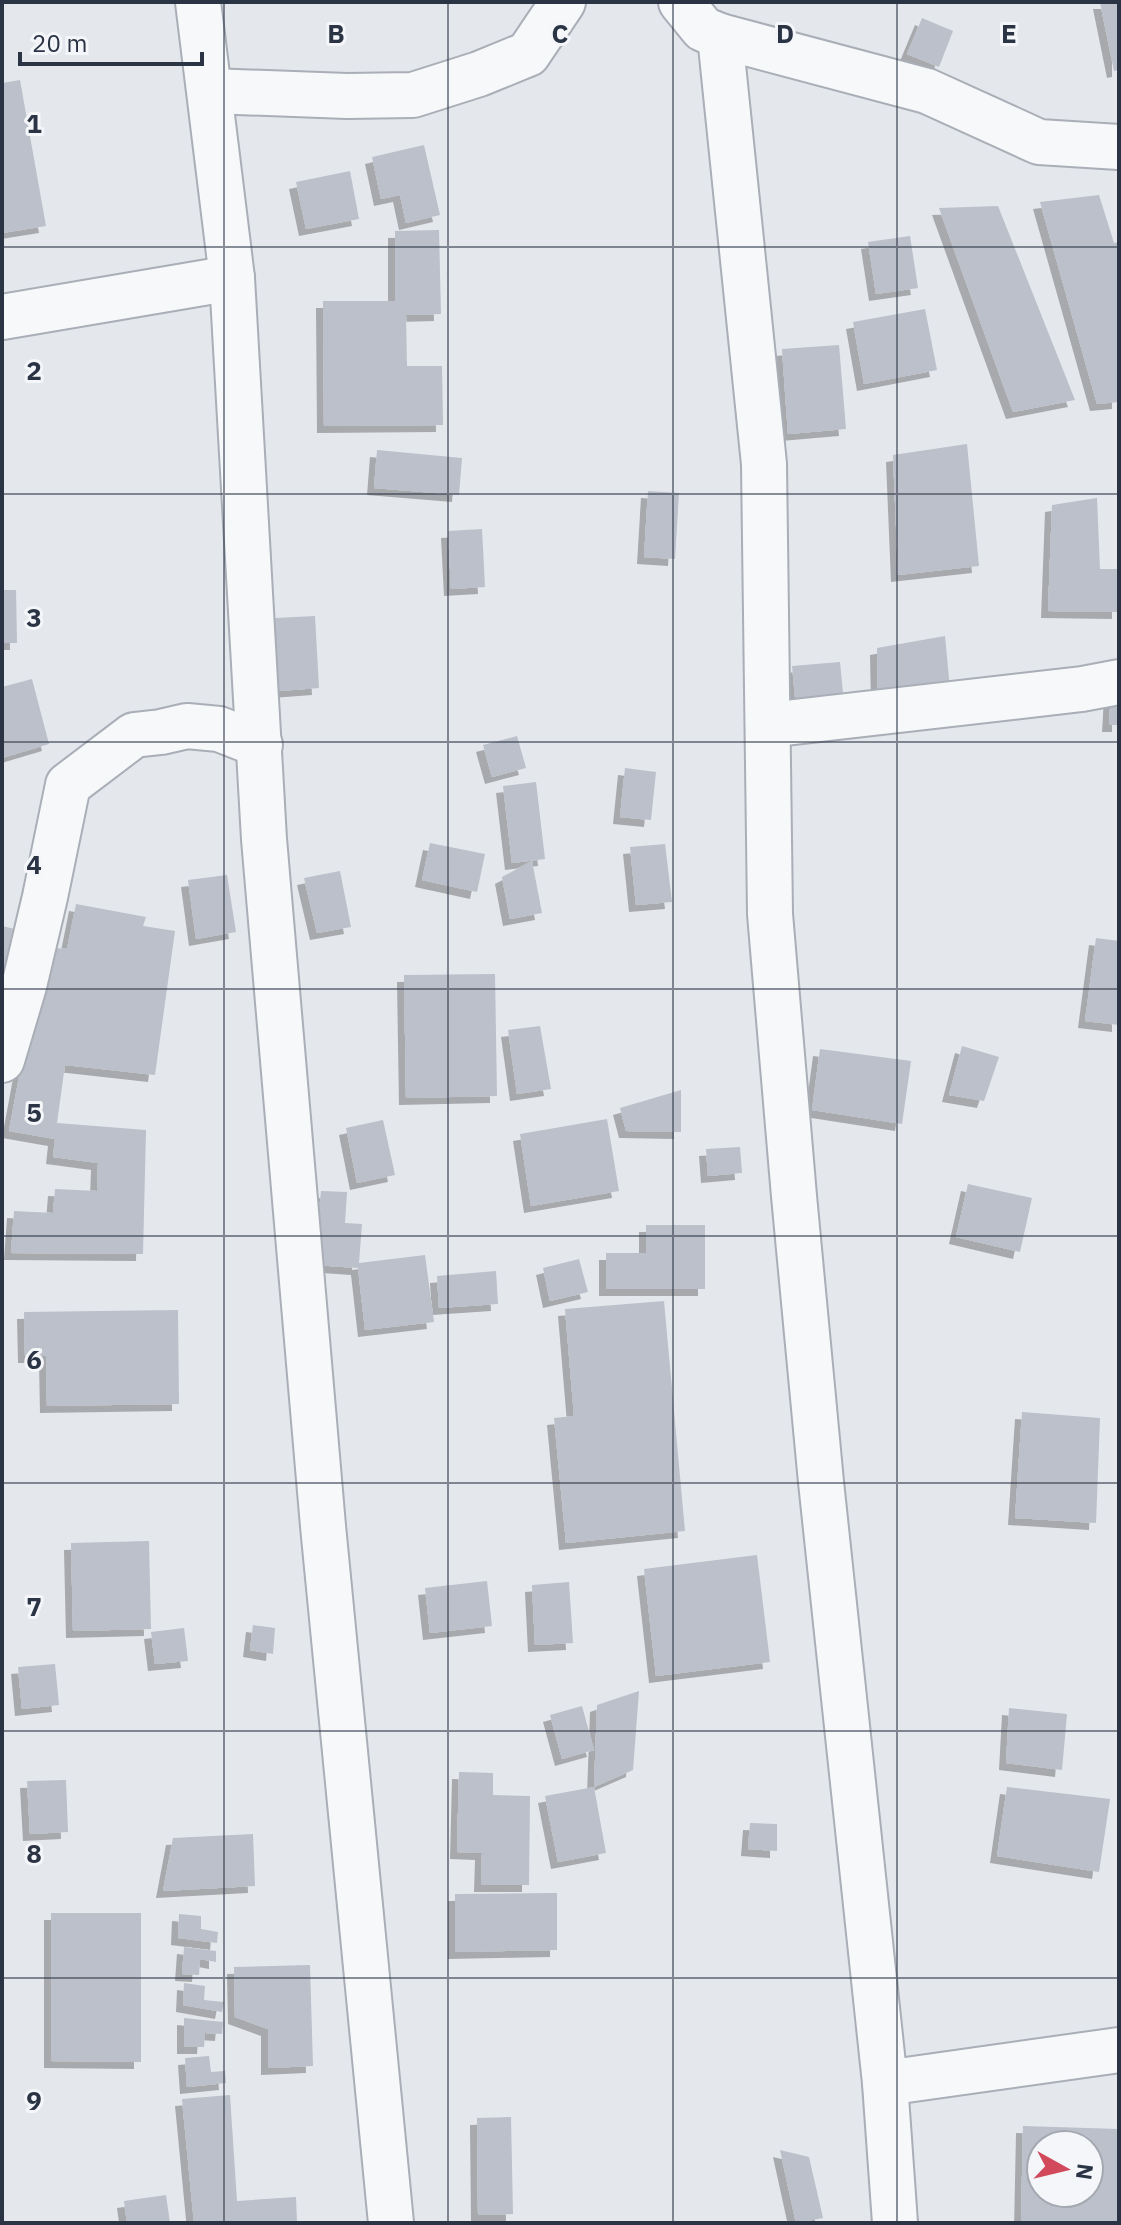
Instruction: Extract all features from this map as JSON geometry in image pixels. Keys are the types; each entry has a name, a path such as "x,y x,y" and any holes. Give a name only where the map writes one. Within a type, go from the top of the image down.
{"street":[{"path":"198,2 232,278 265,854 322,1511 391,2223"},
{"path":"210,91 413,95 528,54 563,2"},
{"path":"681,2 703,29 720,36 927,91 1039,142 1119,147"},
{"path":"720,36 764,464 770,914 825,1513 885,2083 895,2223"},
{"path":"2,317 232,278"},
{"path":"768,725 1082,689 1119,682"},
{"path":"2,1060 24,986 68,785 134,735 187,726 219,729 260,745"},
{"path":"885,2083 1119,2050"}],"building":[{"path":"1100,2 1119,2 1119,70 1114,71"},
{"path":"922,18 953,31 939,67 907,54"},
{"path":"20,80 46,226 2,233 2,83"},
{"path":"424,145 440,215 406,223 400,195 381,199 372,157"},
{"path":"350,171 359,219 306,229 296,182"},
{"path":"1099,195 1114,243 1119,242 1119,402 1097,404 1040,202"},
{"path":"998,206 1075,400 1013,412 939,208"},
{"path":"439,230 441,314 406,315 407,366 442,366 443,425 324,426 323,301 395,301 395,231"},
{"path":"910,236 918,288 876,294 868,242"},
{"path":"925,309 937,370 864,384 853,322"},
{"path":"839,345 846,429 788,434 782,349"},
{"path":"967,444 979,566 898,575 893,455"},
{"path":"377,450 462,458 459,495 374,488"},
{"path":"648,491 679,493 675,559 644,557"},
{"path":"1097,498 1100,569 1119,569 1119,612 1048,611 1052,505"},
{"path":"482,529 485,587 451,589 448,531"},
{"path":"2,590 16,590 17,643 2,643"},
{"path":"315,616 319,688 279,691 275,618"},
{"path":"945,636 950,689 878,698 877,648"},
{"path":"840,662 844,703 796,707 792,666"},
{"path":"32,679 49,744 2,758 2,687"},
{"path":"1119,691 1119,725 1109,725 1111,692"},
{"path":"517,736 526,768 492,777 483,745"},
{"path":"625,768 656,772 651,820 620,817"},
{"path":"536,782 545,859 512,863 503,786"},
{"path":"430,843 485,854 477,892 422,880"},
{"path":"665,844 672,902 636,905 630,847"},
{"path":"532,861 542,913 510,919 502,877"},
{"path":"340,871 351,927 317,933 304,878"},
{"path":"227,875 236,932 196,939 188,880"},
{"path":"76,904 146,917 143,926 175,931 155,1075 65,1065 57,1123 146,1130 143,1254 11,1253 14,1211 53,1213 55,1189 97,1191 98,1163 53,1157 55,1139 9,1131 43,947 67,949"},
{"path":"2,926 23,931 2,998"},
{"path":"1096,938 1119,941 1119,1025 1085,1021"},
{"path":"495,974 497,1096 406,1098 404,975"},
{"path":"540,1026 551,1089 517,1094 508,1030"},
{"path":"962,1046 999,1057 984,1101 949,1095"},
{"path":"820,1049 911,1061 902,1124 812,1110"},
{"path":"681,1090 681,1132 626,1131 620,1108"},
{"path":"607,1119 619,1191 531,1206 520,1134"},
{"path":"383,1120 395,1175 357,1183 346,1128"},
{"path":"740,1147 742,1173 708,1176 706,1149"},
{"path":"968,1184 1032,1198 1020,1252 956,1237"},
{"path":"321,1191 347,1192 345,1223 362,1224 359,1263 425,1255 434,1322 365,1330 358,1268 314,1265"},
{"path":"646,1225 705,1225 705,1289 606,1289 606,1253 646,1253"},
{"path":"579,1259 588,1292 550,1301 543,1268"},
{"path":"496,1271 498,1304 439,1308 437,1276"},
{"path":"664,1301 685,1531 566,1543 554,1418 574,1416 565,1309"},
{"path":"178,1310 179,1404 47,1406 46,1356 25,1356 24,1312"},
{"path":"1022,1412 1100,1418 1096,1523 1015,1518"},
{"path":"149,1541 151,1629 73,1631 71,1543"},
{"path":"757,1555 770,1662 656,1676 644,1569"},
{"path":"487,1581 492,1626 430,1633 425,1588"},
{"path":"569,1582 573,1643 535,1645 532,1585"},
{"path":"253,1625 275,1628 273,1654 250,1650"},
{"path":"184,1628 188,1661 155,1664 151,1632"},
{"path":"55,1664 59,1705 22,1709 18,1667"},
{"path":"639,1691 633,1770 594,1787 597,1705"},
{"path":"582,1706 594,1750 562,1759 550,1715"},
{"path":"1009,1708 1067,1714 1062,1770 1006,1763"},
{"path":"459,1772 493,1773 493,1795 530,1796 529,1885 481,1885 482,1853 457,1852"},
{"path":"66,1780 68,1832 30,1834 27,1781"},
{"path":"594,1787 606,1853 558,1862 545,1796"},
{"path":"1007,1787 1110,1799 1099,1872 997,1856"},
{"path":"750,1823 777,1824 777,1851 748,1849"},
{"path":"253,1834 255,1886 163,1891 173,1838"},
{"path":"557,1893 557,1950 455,1952 455,1894"},
{"path":"51,1913 141,1913 141,2062 51,2061"},
{"path":"179,1914 201,1916 201,1929 218,1932 217,1943 178,1938"},
{"path":"184,1947 216,1951 216,1962 200,1959 199,1975 182,1974"},
{"path":"310,1965 313,2066 268,2068 268,2029 235,2017 234,1967"},
{"path":"184,1983 205,1986 204,2000 224,2002 222,2012 183,2005"},
{"path":"184,2018 223,2022 222,2034 205,2033 204,2047 184,2047"},
{"path":"209,2056 211,2072 225,2071 226,2083 187,2087 185,2058"},
{"path":"230,2095 237,2201 296,2197 297,2223 194,2223 182,2099"},
{"path":"511,2117 513,2214 478,2215 477,2118"},
{"path":"1023,2126 1119,2129 1119,2223 1021,2223"},
{"path":"780,2150 809,2157 823,2218 796,2223"},
{"path":"166,2195 170,2223 127,2223 124,2201"}]}
